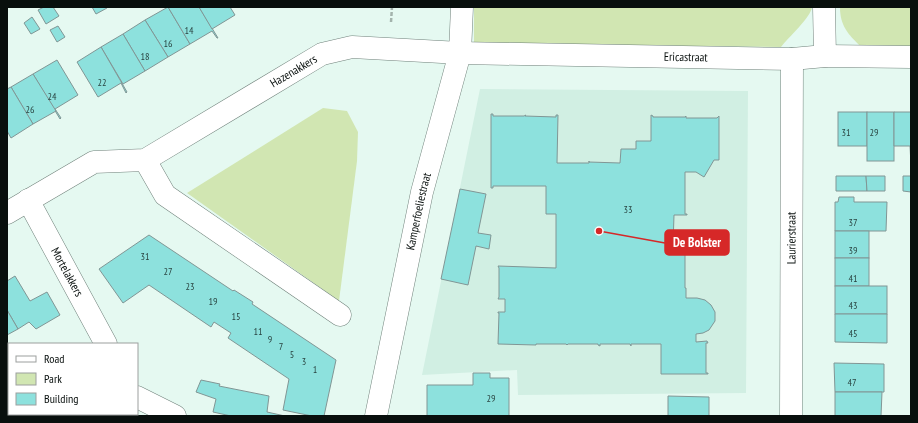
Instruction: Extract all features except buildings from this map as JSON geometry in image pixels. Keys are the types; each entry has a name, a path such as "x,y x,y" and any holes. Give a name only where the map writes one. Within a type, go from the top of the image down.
{"street":[{"name":"Kamperfoeliestraat","path":"376,416 422,192 460,52 462,7"},
{"path":"824,7 825,56"},
{"name":"Hazenakkers","path":"7,213 94,162 145,160 322,54 352,47 460,52"},
{"name":"Ericastraat","path":"460,52 792,59 825,56 911,57"},
{"name":"Laurierstraat","path":"791,416 792,59"},
{"path":"145,160 165,195 340,315"},
{"name":"Mortelakkers","path":"28,200 105,343"},
{"path":"138,398 175,416"}],"shaded area":[{"path":"480,89 748,91 746,393 518,395 517,370 422,375"}],"green space":[{"path":"474,7 812,7 804,22 781,47 474,44"},
{"path":"840,7 911,7 911,47 861,47 852,38 843,25"},
{"path":"323,108 347,111 358,132 357,161 339,301 187,193"}],"place":[{"name":"De Bolster","path":"599,231"}]}
